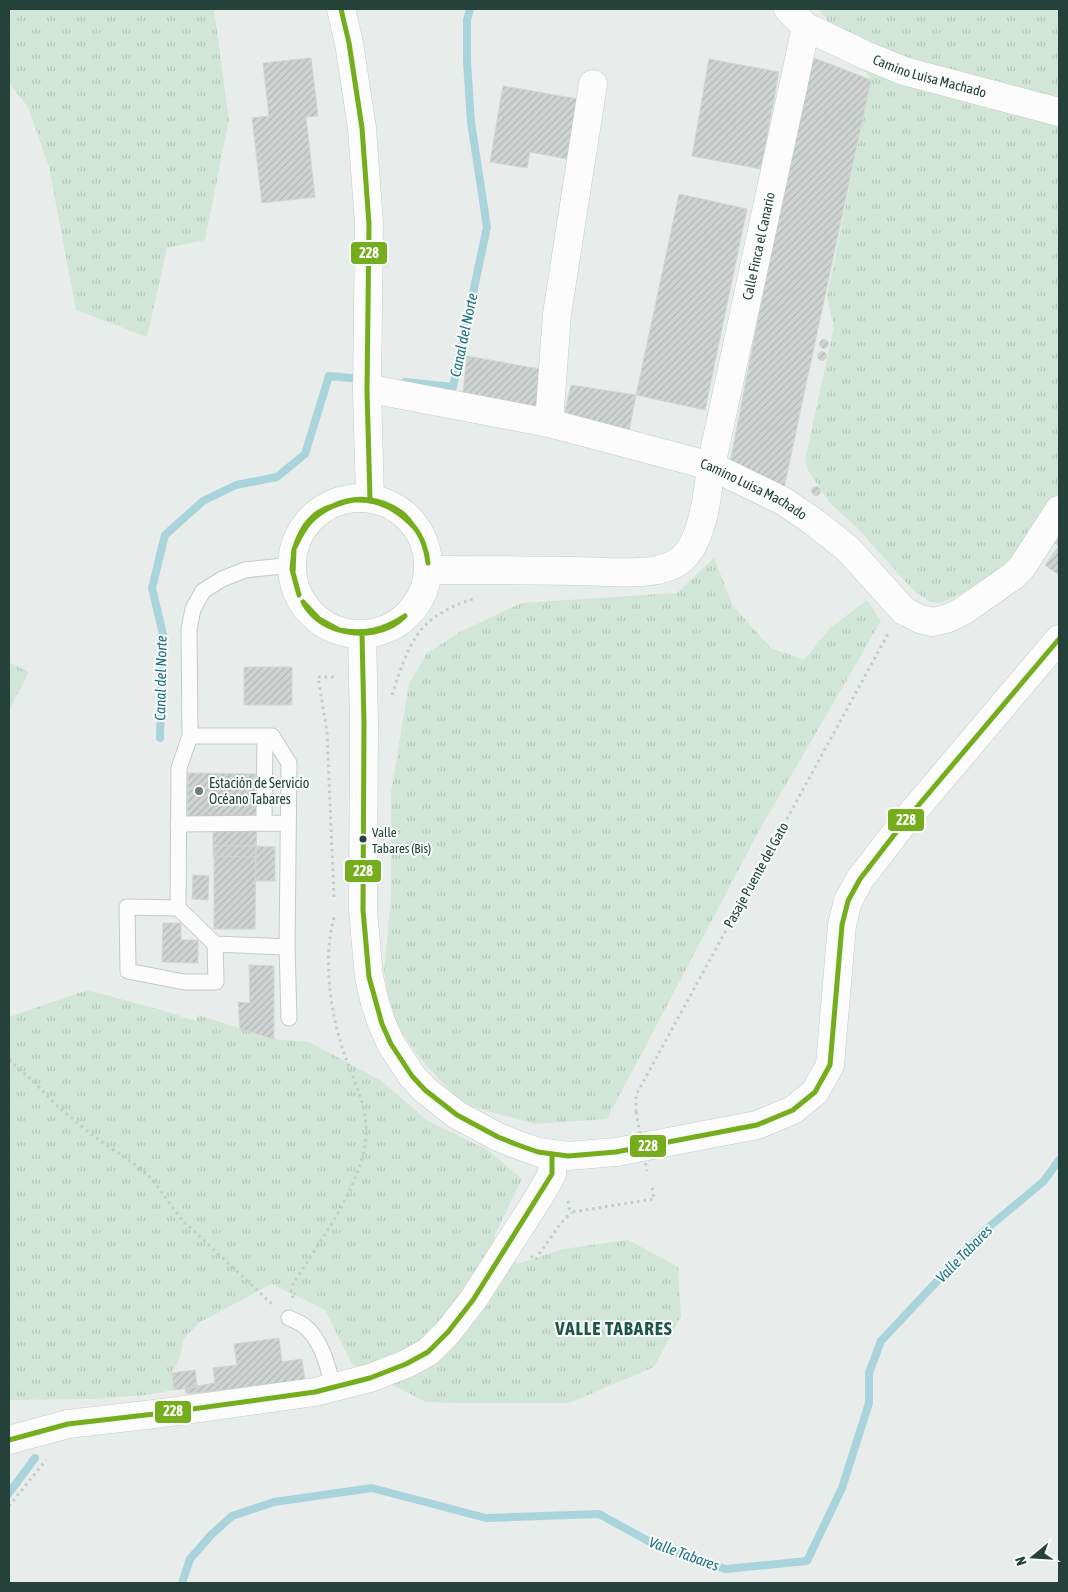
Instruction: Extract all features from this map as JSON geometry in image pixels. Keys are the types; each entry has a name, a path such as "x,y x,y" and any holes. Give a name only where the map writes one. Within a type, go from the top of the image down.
{"street":[{"path":"342,9 362,128 369,224 367,391 370,499"},
{"name":"Camino Luisa Machado","path":"797,18 865,55 904,71 1059,112"},
{"name":"Calle Finca el Canario","path":"429,570 621,572 656,570 669,567 681,560 691,549 708,494 711,466 797,18"},
{"path":"549,422 557,314 593,84"},
{"name":"Camino Luisa Machado","path":"367,391 381,391 549,422 711,466 783,501 814,522 848,550 904,611 920,619 933,622 949,618 1014,576 1059,510"},
{"path":"355,498 370,499 390,506 409,520 418,532 426,550 429,570 426,587 420,601 411,612 386,629 362,634 336,630 322,622 309,611 300,598 294,581 292,565 294,548 300,533 316,514 323,509 338,502 355,498"},
{"path":"362,634 364,723 363,910 369,977 374,1003 382,1024 401,1062 425,1090 442,1104 470,1123 498,1137 538,1152 568,1156 616,1152 757,1124 793,1110 815,1092 830,1065 842,925 848,901 860,879 901,826 1059,639"},
{"path":"9,1440 68,1424 268,1399 333,1388 370,1378 406,1364 428,1352 448,1332 473,1300 540,1196 552,1174 552,1154"}],"lane":[{"path":"178,908 178,768 190,736 189,629 192,609 203,591 222,578 245,570 292,565"},
{"path":"190,736 272,736 289,763 287,946 289,1018"},
{"path":"264,823 265,737"},
{"path":"178,824 288,823"},
{"path":"215,944 216,982 184,982 128,971 127,908 178,908 215,944 287,946"},
{"path":"289,1318 303,1324 314,1338 330,1372 333,1388"}],"path":[{"path":"398,679 405,655 421,629 446,610 479,597"},
{"name":"Pasaje Puente del Gato","path":"647,1171 636,1112 636,1095 884,639"},
{"path":"318,677 327,732 332,889 335,903"},
{"path":"303,1324 293,1300 291,1291 293,1284 348,1195 364,1149 366,1132 365,1117 334,1013 328,975 328,945 336,910"},
{"path":"9,1060 70,1116 142,1169 152,1179 182,1220 257,1292 289,1318"},
{"path":"568,1201 572,1212 654,1199 652,1186"},
{"path":"9,1506 43,1462 50,1456"}],"green space":[{"path":"9,9 214,9 229,120 205,240 167,248 147,337 76,310 49,167 28,107 9,83"},
{"path":"819,9 1059,9 1059,493 1008,564 981,583 953,598 939,603 930,602 913,590 860,531 829,502 808,470 805,460 834,327 827,297 871,80"},
{"path":"714,558 733,606 771,648 804,660 830,628 867,600 881,621 760,829 607,1119 535,1124 462,1104 419,1057 392,1019 384,971 391,899 391,792 409,684 427,653 460,632 521,603 677,593"},
{"path":"9,662 29,672 9,710"},
{"path":"87,990 196,1021 198,1015 274,1039 309,1042 380,1080 428,1121 488,1150 522,1179 494,1236 517,1264 563,1249 628,1240 678,1267 681,1316 654,1367 569,1403 426,1402 352,1364 325,1310 272,1284 200,1322 184,1338 180,1357 172,1373 174,1390 147,1395 92,1399 9,1400 9,1017"}],"building":[{"path":"809,56 871,80 784,488 730,463"},
{"path":"311,58 318,116 306,117 315,197 262,203 252,118 269,116 263,63"},
{"path":"709,59 779,72 761,169 692,156"},
{"path":"503,86 578,99 567,159 530,152 527,168 490,162"},
{"path":"679,194 747,209 705,410 636,395"},
{"path":"824,340 828,344 824,348 820,344"},
{"path":"822,352 826,356 822,360 818,356"},
{"path":"467,356 540,369 536,408 463,393"},
{"path":"571,385 636,395 628,436 563,420"},
{"path":"816,487 820,491 816,495 812,491"},
{"path":"1059,538 1059,546 1055,543"},
{"path":"1059,546 1059,575 1045,565"},
{"path":"244,667 292,667 292,705 244,705"},
{"path":"188,773 258,774 256,857 213,856 213,831 187,831"},
{"path":"214,846 256,846 255,929 214,929"},
{"path":"256,846 275,847 275,881 255,881"},
{"path":"193,875 209,876 208,900 192,899"},
{"path":"163,923 181,923 181,940 198,940 198,963 162,962"},
{"path":"249,965 274,966 274,1039 240,1029 238,1002 250,1003"},
{"path":"279,1338 282,1362 302,1359 305,1380 216,1391 213,1368 237,1365 234,1344"},
{"path":"195,1370 197,1387 174,1390 172,1373"},
{"path":"215,1383 216,1391 186,1394 185,1388"}],"waterway":[{"name":"Canal del Norte","path":"405,382 453,387 487,227 471,122 467,61 467,20 470,9"},
{"name":"Canal del Norte","path":"160,738 163,634 152,588 165,535 203,501 236,485 277,477 305,454 329,376 362,379"},
{"name":"Valle Tabares","path":"182,1583 190,1559 212,1534 232,1516 274,1502 372,1488 486,1518 599,1514 661,1548 726,1569 807,1561 842,1488 869,1403 869,1373 881,1341 984,1231 1044,1181 1059,1160"},
{"name":"Canal del Norte","path":"9,1493 35,1458"}],"transit line":[{"name":"228","path":"341,9 349,43 362,128 369,224 367,391 370,499"},
{"name":"228","path":"333,506 350,500 377,501 402,513 415,528"},
{"name":"228","path":"333,506 353,500 374,502 396,511 415,528"},
{"name":"228","path":"295,547 304,527 309,521 319,512 333,506"},
{"name":"228","path":"295,547 310,522 333,506"},
{"name":"228","path":"415,528 424,544 428,563"},
{"name":"228","path":"294,549 293,573 299,595"},
{"name":"228","path":"294,549 292,569 299,595"},
{"name":"228","path":"303,602 319,619 339,630"},
{"name":"228","path":"303,602 309,612 318,620 339,630"},
{"name":"228","path":"339,630 357,632 373,630 389,625 405,616"},
{"name":"228","path":"339,630 356,633 374,632 391,626 405,616"},
{"name":"228","path":"362,634 364,723 363,910 369,977 382,1024 391,1044 412,1076 425,1090 457,1115 498,1137 518,1145 538,1152 568,1156 616,1152 757,1125 793,1110 815,1092 830,1065 842,925 848,901 860,879 901,826 1059,639"},
{"name":"228","path":"9,1440 68,1424 315,1392 370,1378 406,1364 428,1352 448,1332 473,1300 552,1174 552,1154"}],"place":[{"name":"Estación de Servicio Océano Tabares","path":"199,791"},
{"name":"Valle Tabares (Bis)","path":"363,839"}],"district":[{"name":"VALLE TABARES","path":"614,1328"}]}
